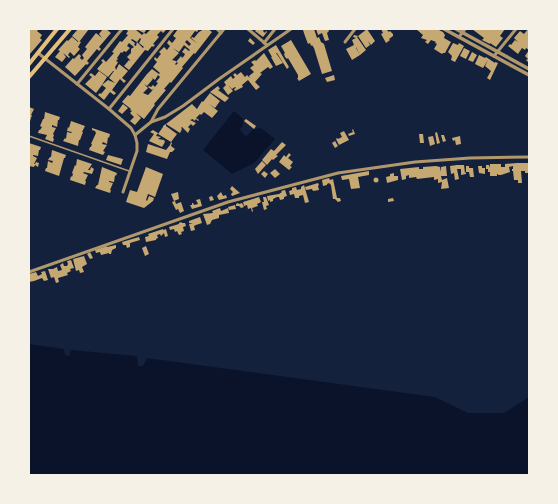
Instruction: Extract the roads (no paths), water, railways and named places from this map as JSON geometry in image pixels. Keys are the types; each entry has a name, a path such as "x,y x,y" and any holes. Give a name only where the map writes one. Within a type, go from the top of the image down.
{"main road":[{"path":"29,64 57,29"},
{"path":"29,77 46,59 70,29"}],"street":[{"path":"77,84 122,29"},
{"path":"109,109 173,29"},
{"path":"216,29 221,33"},
{"path":"151,122 158,109 224,29"},
{"path":"248,29 265,44"},
{"path":"265,44 275,29"},
{"path":"135,135 151,122 165,117 182,106 265,44 291,29"},
{"path":"345,42 356,29"},
{"path":"444,29 529,75"},
{"path":"456,29 464,31 529,69"},
{"path":"494,56 516,29"},
{"path":"459,37 464,31"},
{"path":"38,53 109,109 126,124 135,135 137,151 123,192"},
{"path":"29,272 228,202 338,173 415,162 470,158 529,157"}],"lane":[{"path":"29,136 130,171"}],"water":[{"path":"234,111 243,119 243,125 240,129 245,136 248,135 253,129 261,128 275,139 254,163 232,174 203,150"},
{"path":"29,344 64,349 65,355 69,356 71,350 137,356 138,366 143,366 147,358 435,397 468,413 504,413 529,397 529,475 29,475"}]}
